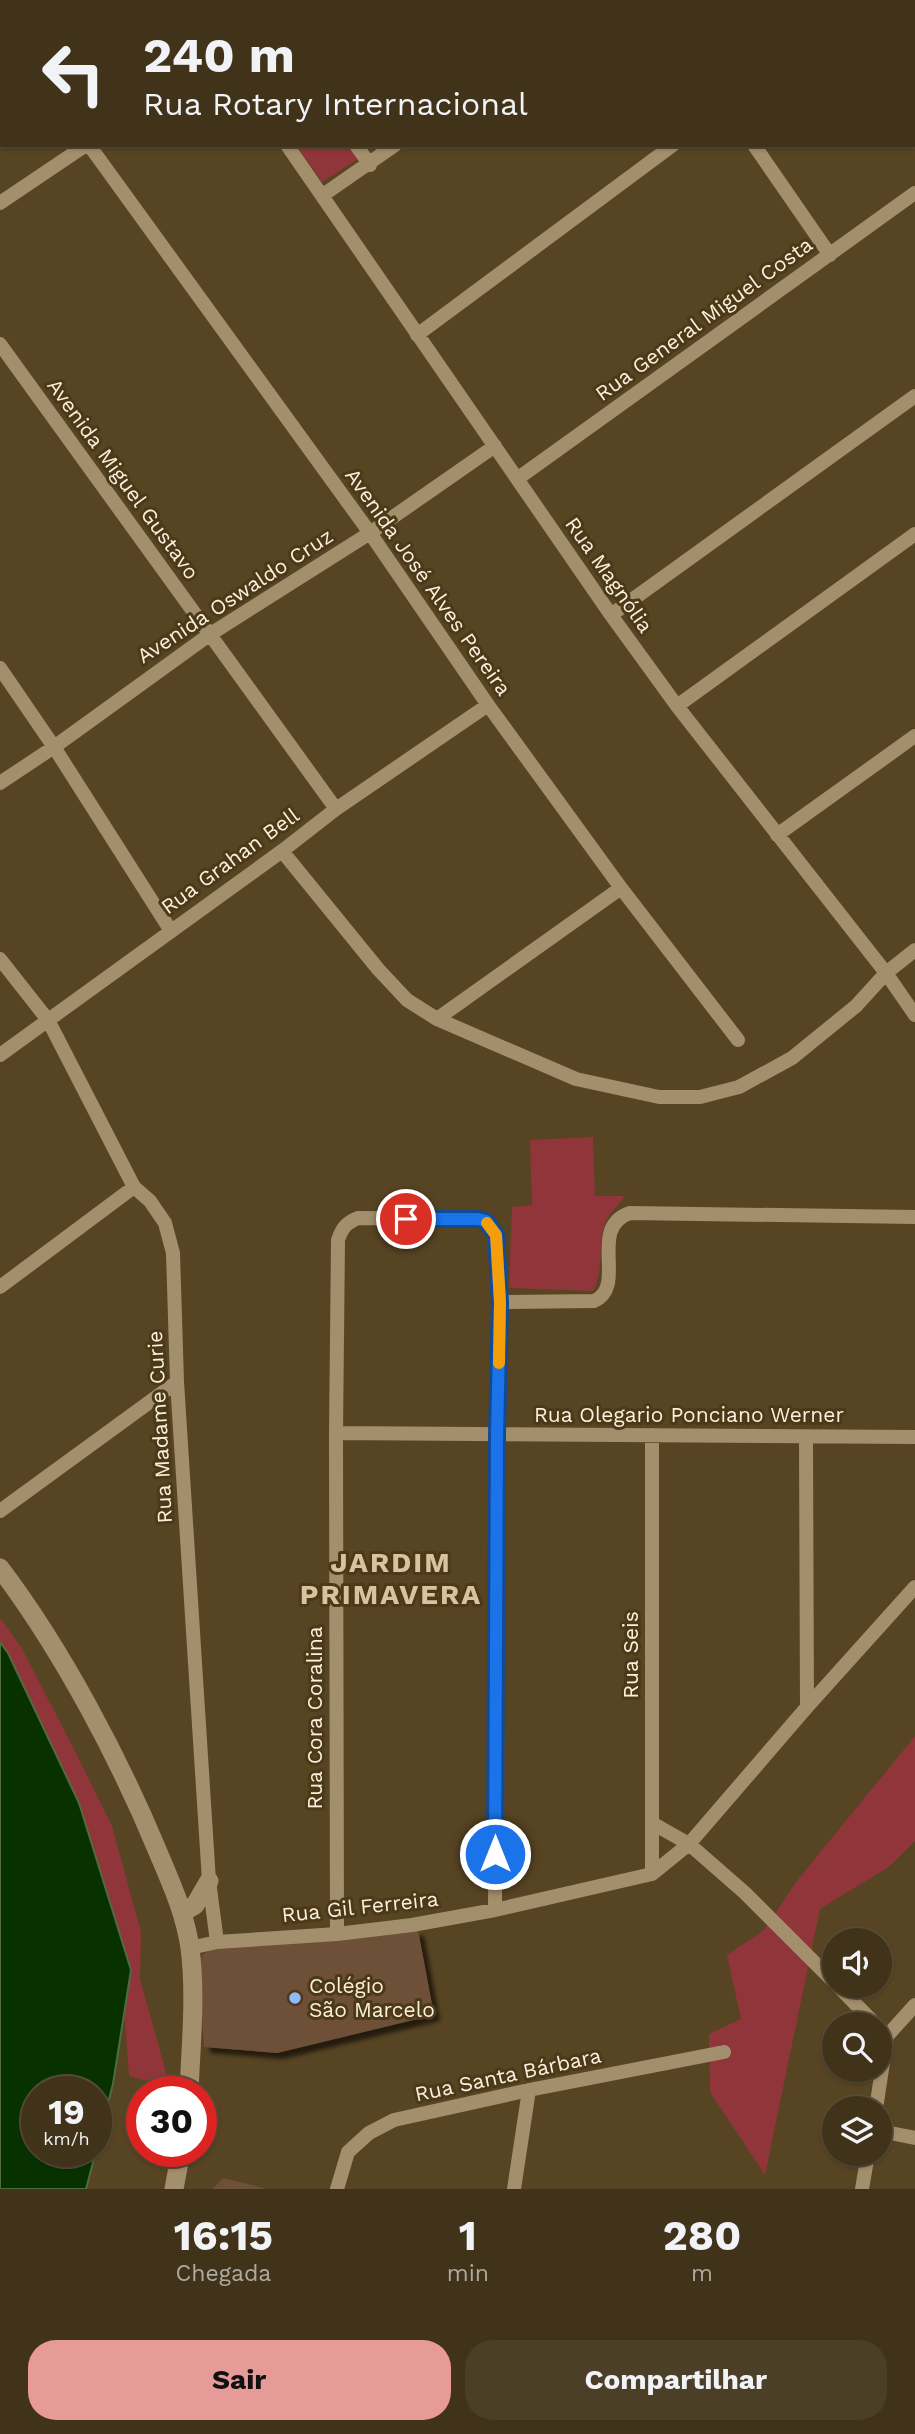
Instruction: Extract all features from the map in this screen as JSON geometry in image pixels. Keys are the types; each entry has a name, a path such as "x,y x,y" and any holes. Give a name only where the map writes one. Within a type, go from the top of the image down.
{"main road":[{"path":"0,1569 17,1591 81,1696 143,1816 183,1912 190,1948 193,1993 190,2076"},
{"path":"183,1912 195,1905 209,1881"},
{"path":"174,2189 178,2167"}],"street":[{"name":"Avenida José Alves Pereira","path":"88,147 370,533 488,705 738,1041"},
{"name":"Rua Magnólia","path":"288,147 611,615 677,706 886,973 915,1015"},
{"path":"357,147 370,164"},
{"path":"323,195 392,147"},
{"path":"416,335 670,147"},
{"path":"755,147 830,255"},
{"path":"0,203 66,150"},
{"name":"Rua General Miguel Costa","path":"517,478 915,193"},
{"name":"Avenida Miguel Gustavo","path":"0,344 336,809"},
{"path":"611,615 915,396"},
{"name":"Avenida Oswaldo Cruz","path":"0,783 209,635 370,533 495,446"},
{"path":"677,706 915,534"},
{"path":"0,668 171,930"},
{"name":"Rua Grahan Bell","path":"0,1055 336,809 488,705"},
{"path":"777,835 915,736"},
{"path":"282,850 407,1000 437,1019 576,1079 659,1097 700,1097 739,1087 792,1058 856,1006 886,973 915,950"},
{"path":"437,1019 621,887"},
{"name":"Rua Madame Curie","path":"0,959 48,1020 134,1187 150,1201 165,1223 173,1253 177,1382 209,1881 217,1942"},
{"path":"0,1287 134,1187"},
{"path":"495,1910 500,1302 594,1301 602,1298 607,1289 609,1233 614,1223 630,1213 915,1217"},
{"name":"Rua Cora Coralina","path":"337,1934 336,1433 338,1240 341,1230 348,1222 358,1218 486,1221 496,1235 500,1302"},
{"path":"0,1511 177,1382"},
{"name":"Rua Olegario Ponciano Werner","path":"336,1433 915,1437"},
{"name":"Rua Seis","path":"652,1435 652,1874"},
{"path":"806,1438 807,1707"},
{"name":"Rua Gil Ferreira","path":"190,1948 217,1942 337,1934 412,1925 495,1910 652,1874 689,1844 915,1587"},
{"path":"652,1823 689,1844 745,1893 822,1971"},
{"path":"849,1998 863,2012"},
{"path":"892,2025 915,2005"},
{"name":"Rua Santa Bárbara","path":"337,2189 348,2152 369,2133 394,2120 529,2090 724,2052"},
{"path":"514,2189 529,2090"},
{"path":"892,2133 915,2138"},
{"path":"862,2189 867,2166"}],"shaded area":[{"path":"297,147 350,147 358,159 322,182"},
{"path":"593,1137 595,1196 625,1196 605,1224 599,1275 593,1291 509,1288 512,1207 532,1205 530,1140"},
{"path":"0,1618 21,1647 112,1826 141,1932 140,1979 167,2076 129,2076 122,1983 77,1800 8,1653 0,1642"},
{"path":"0,1642 8,1653 79,1803 131,1970 112,2088 112,2076 21,2076 21,2167 92,2167 86,2189 0,2189"},
{"path":"915,1736 915,1841 890,1866 820,1909 765,2175 710,2092 709,2034 741,2019 727,1955 764,1930 796,1882"}],"building":[{"path":"418,1930 434,2015 277,2053 204,2047 199,1971 202,1956 213,1945"},
{"path":"223,2178 264,2188 264,2189 212,2189"}],"slow traffic":[{"path":"487,1223 496,1235 500,1302 499,1363"}],"place":[{"name":"Colégio São Marcelo","path":"295,1998"}],"district":[{"name":"JARDIM PRIMAVERA","path":"391,1578"}],"route":[{"path":"406,1219 478,1219 486,1221 496,1235 500,1302 495,1854"}]}
